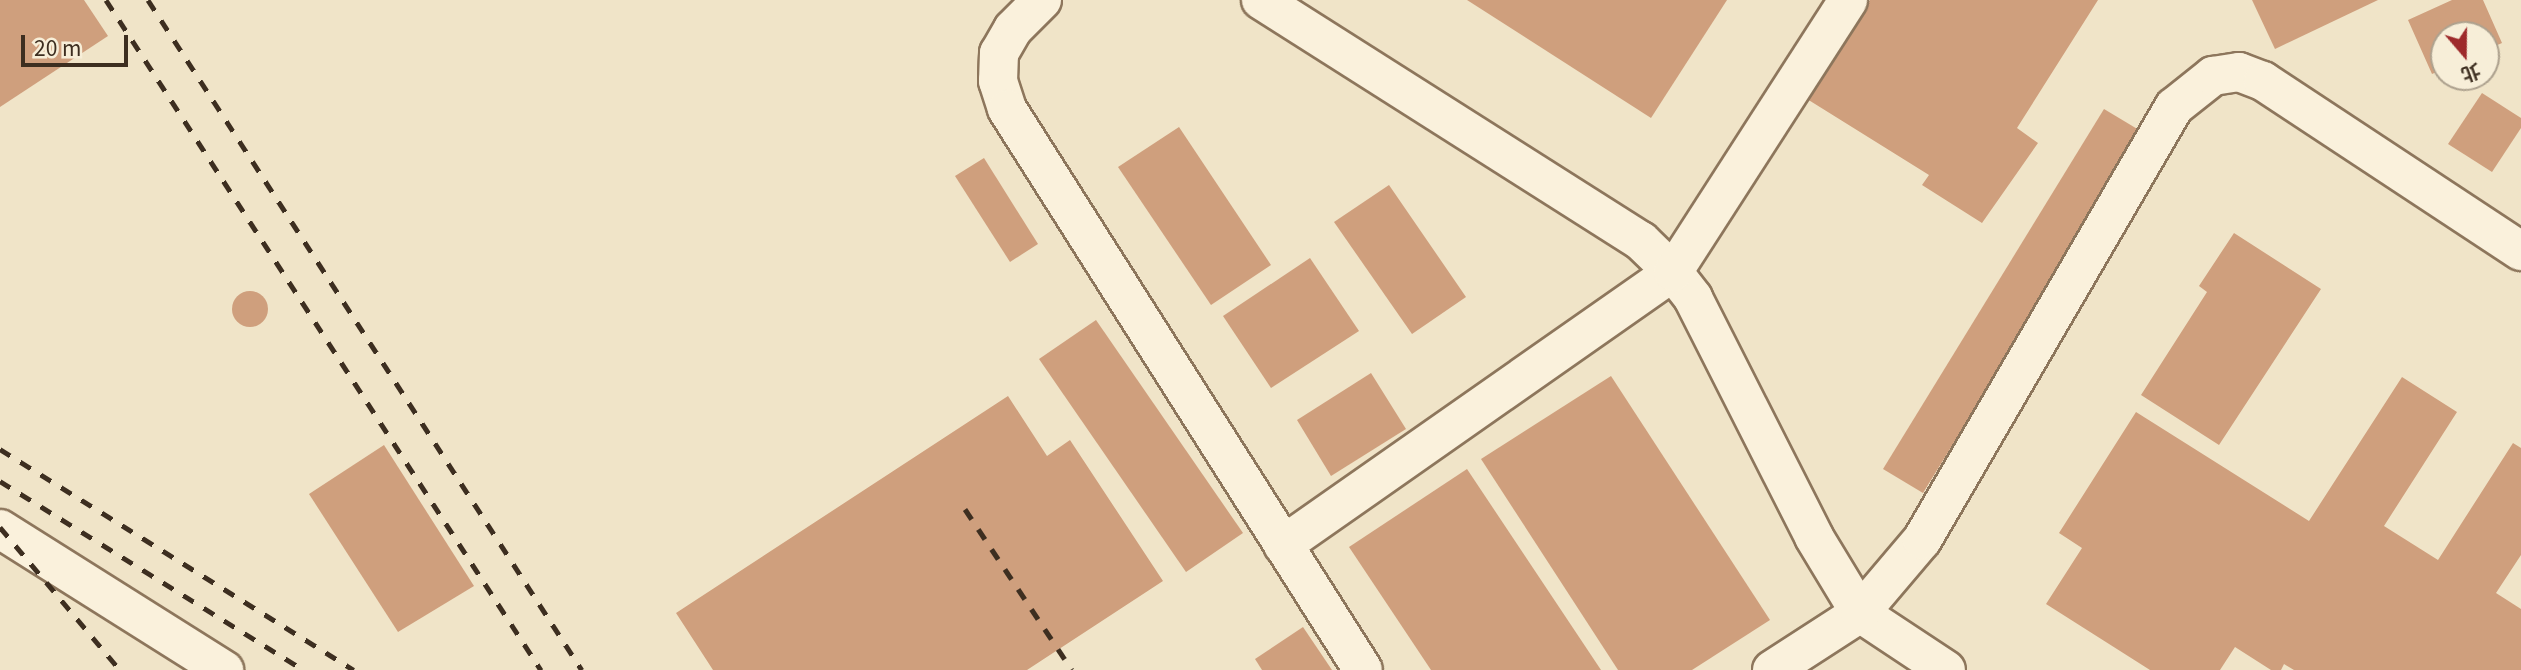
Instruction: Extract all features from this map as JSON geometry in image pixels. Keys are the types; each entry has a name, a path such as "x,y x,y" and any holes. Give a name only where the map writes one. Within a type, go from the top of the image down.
{"lane":[{"path":"1042,0 1013,29 999,53 998,81 1007,109 1363,670"},
{"path":"1261,0 1641,241 1673,272 1693,298 1814,537 1860,613 1946,670"},
{"path":"1283,545 1673,272 1848,0"},
{"path":"1772,670 1860,613 1922,540 2174,107 2213,76 2239,72 2263,81 2521,251"},
{"path":"0,529 224,670"}],"building":[{"path":"0,0 84,0 108,36 0,107"},
{"path":"1467,0 1727,0 1651,118"},
{"path":"1870,0 2098,0 2017,128 2038,143 1982,223 1922,185 1929,175 1807,99"},
{"path":"2252,0 2378,0 2275,49"},
{"path":"2452,0 2483,0 2492,21 2430,21 2430,70 2408,20"},
{"path":"2482,93 2521,118 2521,128 2492,172 2448,144"},
{"path":"2104,109 2144,133 1923,493 1883,469"},
{"path":"1179,127 1271,265 1211,305 1118,167"},
{"path":"984,158 1038,244 1010,262 955,176"},
{"path":"1389,185 1466,297 1412,334 1334,222"},
{"path":"2234,233 2321,289 2219,445 2141,395 2207,292 2199,286"},
{"path":"1310,258 1359,331 1271,388 1223,316"},
{"path":"250,291 262,297 268,309 262,321 250,327 238,321 232,309 238,297"},
{"path":"1096,320 1243,533 1186,572 1039,359"},
{"path":"1371,373 1406,429 1331,476 1297,420"},
{"path":"1611,376 1770,620 1692,670 1618,670 1481,459"},
{"path":"2402,377 2457,412 2384,526 2438,560 2513,443 2521,448 2521,555 2496,593 2521,609 2521,670 2294,670 2284,664 2281,670 2271,670 2235,647 2220,670 2150,670 2046,604 2082,548 2059,533 2136,412 2309,521"},
{"path":"1008,396 1047,456 1070,440 1163,581 1027,670 713,670 676,613"},
{"path":"384,445 474,586 398,632 309,494"},
{"path":"1467,469 1601,670 1431,670 1349,547"},
{"path":"1303,627 1332,670 1262,670 1255,659"}],"railway":[{"path":"106,0 541,670"},
{"path":"148,0 582,670"},
{"path":"0,449 354,670"},
{"path":"0,481 304,670"},
{"path":"965,509 1072,670"},
{"path":"0,527 120,670"}]}
